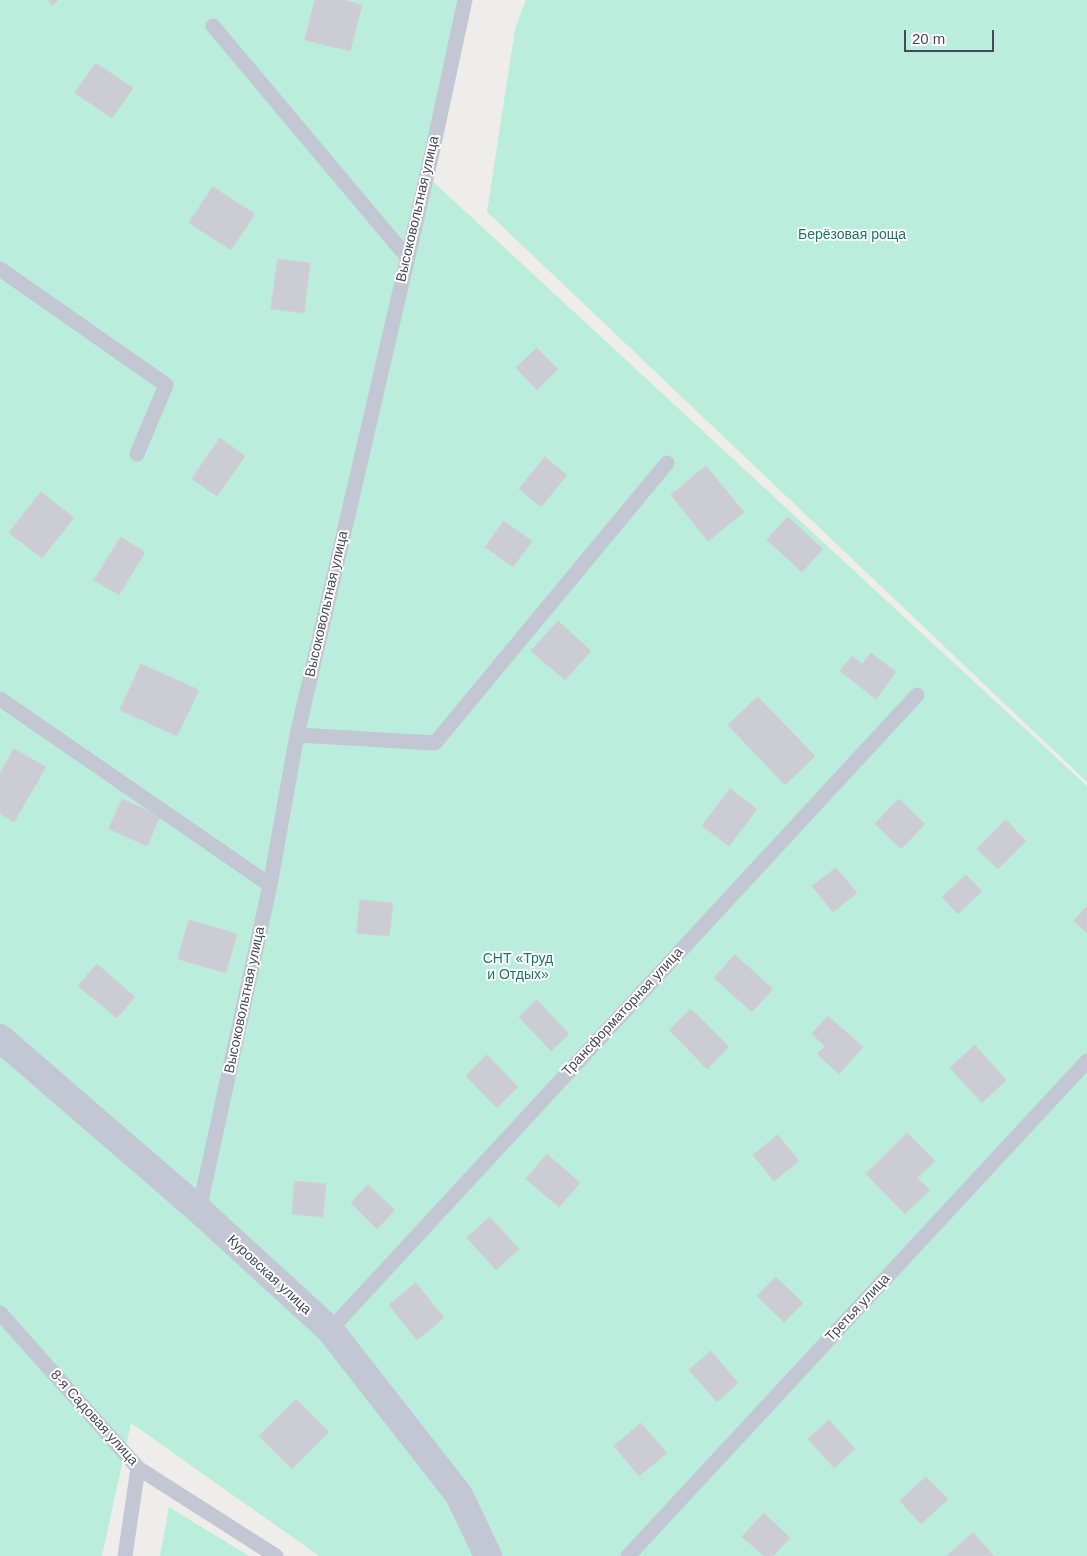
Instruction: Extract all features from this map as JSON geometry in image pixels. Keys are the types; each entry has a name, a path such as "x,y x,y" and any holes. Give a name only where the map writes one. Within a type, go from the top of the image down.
{"street":[{"name":"Куровская улица","path":"0,1038 199,1210 330,1330 458,1495 488,1556"}],"lane":[{"name":"Высоковольтная улица","path":"199,1210 270,885 297,735 432,152 465,0"},
{"path":"213,26 407,257"},
{"path":"0,269 166,385 138,454"},
{"path":"297,735 435,743 667,463"},
{"name":"Трансформаторная улица","path":"330,1330 917,695"},
{"path":"0,699 270,885"},
{"name":"Третья улица","path":"628,1556 1087,1061"},
{"name":"8-я Садовая улица","path":"0,1313 138,1468 276,1556"},
{"path":"125,1556 138,1468"}],"green space":[{"name":"СНТ «Труд и Отдых»","path":"0,0 468,0 427,176 1087,786 1087,1556 319,1556 131,1423 102,1556 0,1556"},
{"name":"Берёзовая роща","path":"526,0 1087,0 1087,782 487,212 515,29"},
{"path":"169,1507 249,1556 160,1556"}],"building":[{"path":"48,0 58,0 53,5"},
{"path":"315,0 343,0 362,5 350,51 305,40"},
{"path":"96,63 133,88 112,118 75,93"},
{"path":"213,187 255,214 231,250 189,223"},
{"path":"278,259 310,263 304,313 271,309"},
{"path":"537,348 558,369 537,390 516,368"},
{"path":"220,438 245,456 217,496 192,479"},
{"path":"545,457 567,475 541,507 519,489"},
{"path":"706,466 744,512 708,541 671,495"},
{"path":"41,492 74,518 42,558 9,533"},
{"path":"788,517 823,549 802,572 767,540"},
{"path":"504,521 532,541 513,567 485,547"},
{"path":"121,537 145,552 119,595 94,580"},
{"path":"558,621 591,651 565,680 531,651"},
{"path":"871,653 896,672 876,699 840,671 852,656 862,664"},
{"path":"141,664 199,690 177,736 120,710"},
{"path":"758,697 815,756 785,785 728,725"},
{"path":"14,749 46,767 14,822 0,814 0,773"},
{"path":"730,789 757,809 729,846 702,826"},
{"path":"122,799 160,816 147,846 109,829"},
{"path":"899,799 925,824 901,849 875,824"},
{"path":"1006,820 1026,841 998,869 977,849"},
{"path":"836,868 857,893 833,912 812,886"},
{"path":"966,875 982,891 958,914 942,897"},
{"path":"360,900 393,903 389,936 357,933"},
{"path":"1087,906 1087,933 1074,921"},
{"path":"189,920 237,934 226,973 178,959"},
{"path":"735,955 773,989 752,1012 714,978"},
{"path":"97,964 135,997 117,1018 78,986"},
{"path":"537,1000 569,1034 551,1051 519,1017"},
{"path":"691,1009 729,1047 707,1069 669,1030"},
{"path":"828,1016 863,1047 839,1074 817,1054 825,1046 812,1034"},
{"path":"975,1045 1006,1080 982,1103 950,1068"},
{"path":"487,1055 518,1087 497,1108 466,1076"},
{"path":"907,1133 935,1161 917,1178 930,1190 905,1214 866,1174"},
{"path":"778,1135 799,1161 774,1181 753,1155"},
{"path":"547,1154 580,1183 559,1207 526,1179"},
{"path":"295,1181 326,1184 323,1217 292,1214"},
{"path":"368,1185 395,1210 377,1229 351,1203"},
{"path":"490,1217 519,1249 496,1270 467,1238"},
{"path":"776,1277 803,1303 784,1322 757,1296"},
{"path":"416,1283 444,1318 417,1340 389,1305"},
{"path":"711,1351 738,1383 717,1402 689,1370"},
{"path":"296,1399 329,1432 292,1469 259,1436"},
{"path":"829,1420 855,1449 834,1468 808,1439"},
{"path":"641,1423 667,1453 639,1476 614,1446"},
{"path":"926,1477 948,1499 921,1524 900,1501"},
{"path":"764,1513 790,1538 773,1556 764,1556 742,1537"},
{"path":"973,1533 994,1556 947,1556"}]}
